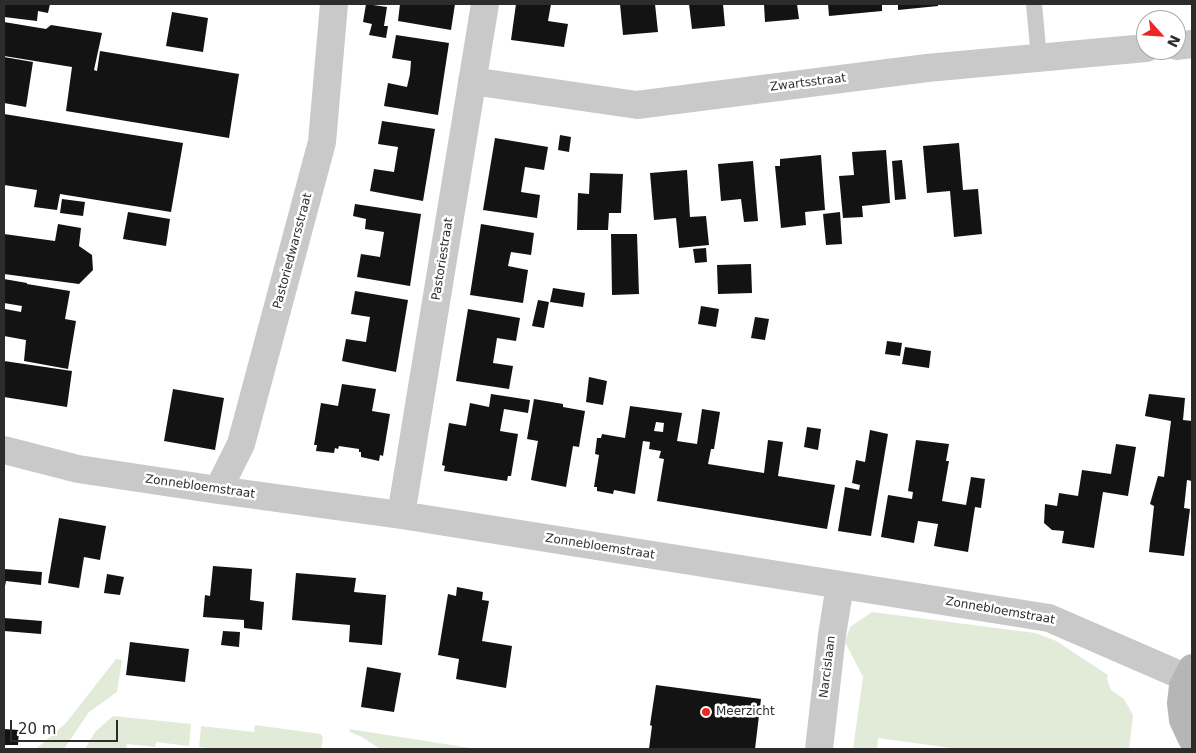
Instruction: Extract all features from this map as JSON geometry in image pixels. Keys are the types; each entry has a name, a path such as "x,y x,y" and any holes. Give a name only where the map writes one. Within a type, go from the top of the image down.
{"street":[{"name":"Pastoriedwarsstraat","path":"218,490 241,444 322,142 334,4"},
{"name":"Pastoriestraat","path":"401,515 485,4"},
{"name":"Zwartsstraat","path":"472,82 637,105 927,68 1136,49"},
{"name":"Zonnebloemstraat","path":"4,450 78,469 401,515 1050,618 1189,673"},
{"name":"Narcislaan","path":"819,749 832,635 840,585"},
{"path":"1189,673 1181,695 1186,729 1192,739"}],"lane":[{"path":"1034,4 1039,58"}],"green space":[{"path":"872,612 1035,633 1056,641 1108,675 1107,679 1111,690 1124,699 1133,715 1129,749 958,749 878,738 877,749 853,749 863,677 845,642 850,627"},
{"path":"116,659 122,660 117,692 89,712 64,749 36,749 66,723"},
{"path":"113,716 191,724 189,746 156,742 155,747 127,744 126,749 85,749 95,732"},
{"path":"255,725 321,734 323,738 321,749 216,749 199,747 201,726 254,732"},
{"path":"349,729 477,749 380,749 362,737 350,732"}],"building":[{"path":"4,4 50,4 48,13 38,11 37,21 4,17"},
{"path":"366,4 387,7 384,26 388,26 386,38 369,35 372,24 363,22"},
{"path":"400,4 455,4 451,30 398,21"},
{"path":"516,4 551,4 548,21 568,24 564,47 511,40"},
{"path":"620,4 655,4 658,32 623,35"},
{"path":"689,4 723,4 725,26 692,29"},
{"path":"764,4 797,4 799,19 765,22"},
{"path":"828,4 882,4 882,11 829,16"},
{"path":"898,4 938,4 938,6 898,10"},
{"path":"172,12 208,18 203,52 166,46"},
{"path":"4,22 46,29 51,25 102,33 94,70 97,71 100,51 239,74 229,138 66,111 72,67 4,56"},
{"path":"396,35 449,43 438,115 384,106 388,83 407,87 410,74 411,61 392,58"},
{"path":"4,57 33,62 26,107 4,103"},
{"path":"4,114 183,143 171,212 60,194 57,210 34,207 37,190 4,185"},
{"path":"382,121 435,129 423,201 370,191 374,169 394,172 398,147 378,144"},
{"path":"560,135 571,137 569,152 558,150"},
{"path":"495,138 548,147 544,170 525,167 521,192 540,195 537,218 483,210"},
{"path":"959,143 963,190 978,189 982,234 954,237 950,191 927,193 923,146"},
{"path":"886,150 890,203 862,206 863,217 843,218 839,176 854,175 852,152"},
{"path":"821,155 825,210 805,212 806,225 781,228 775,166 780,166 780,159"},
{"path":"902,160 906,199 895,200 892,161"},
{"path":"753,161 758,221 744,222 741,199 721,201 718,164"},
{"path":"687,170 690,217 706,216 709,245 679,248 676,218 654,220 650,173"},
{"path":"590,173 623,174 621,213 609,213 608,230 577,230 578,193 589,194"},
{"path":"62,199 85,202 83,216 60,213"},
{"path":"355,204 421,214 410,286 357,277 361,254 380,257 384,232 365,229 366,219 353,216"},
{"path":"128,212 170,219 166,246 123,239"},
{"path":"840,212 842,244 826,245 823,214"},
{"path":"58,224 81,228 79,246 92,255 93,270 79,284 4,274 4,234 55,241"},
{"path":"481,224 534,233 531,255 511,252 508,266 528,270 523,303 470,295"},
{"path":"611,234 637,234 639,294 612,295"},
{"path":"706,248 707,262 695,263 693,249"},
{"path":"751,264 752,293 718,294 717,265"},
{"path":"4,279 70,291 65,319 76,321 68,369 24,361 26,340 4,336 5,309 21,312 22,306 4,303"},
{"path":"553,288 585,293 583,307 550,302"},
{"path":"355,291 408,300 396,372 342,361 346,339 366,342 370,317 351,314"},
{"path":"538,300 549,302 544,328 532,326"},
{"path":"701,306 719,309 716,327 698,324"},
{"path":"468,309 520,318 516,341 497,338 493,363 513,366 509,389 456,381"},
{"path":"755,317 769,319 765,340 751,338"},
{"path":"887,341 902,343 900,356 885,354"},
{"path":"905,347 931,351 929,368 902,364"},
{"path":"4,361 72,371 67,407 4,397"},
{"path":"589,377 607,381 603,405 586,402"},
{"path":"342,384 376,389 372,411 390,414 383,456 380,455 379,461 361,457 359,449 339,446 338,449 335,448 334,453 316,451 317,445 314,445 321,403 338,406"},
{"path":"173,389 224,398 215,450 164,441"},
{"path":"491,394 530,400 528,413 504,409 500,431 518,434 511,476 508,476 507,481 444,471 445,466 442,465 449,423 466,426 470,403 489,407"},
{"path":"1149,394 1185,398 1183,420 1192,421 1192,481 1187,480 1184,508 1190,509 1184,556 1149,552 1154,506 1150,504 1158,476 1164,477 1171,421 1145,416"},
{"path":"534,399 563,404 563,407 585,411 579,447 573,446 566,487 531,480 538,441 527,439"},
{"path":"630,406 682,413 677,441 697,444 702,409 720,412 714,449 711,449 708,464 764,473 768,440 783,442 778,476 835,485 827,529 657,501 664,459 659,458 661,451 649,449 650,442 643,441 635,494 614,490 613,494 597,491 597,487 594,487 599,455 595,454 597,438 601,438 602,434 625,438","holes":["656,422 664,423 663,432 654,431"]},
{"path":"807,427 821,429 818,450 804,447"},
{"path":"870,430 888,434 871,536 838,531 845,487 859,490 860,485 852,483 856,460 865,462"},
{"path":"916,440 949,444 946,461 949,461 942,501 966,505 971,477 985,479 981,508 975,507 968,552 934,546 938,524 918,521 914,543 881,537 888,495 912,499 913,492 908,491"},
{"path":"1116,444 1136,447 1128,496 1103,492 1094,548 1062,543 1064,531 1052,530 1044,523 1045,504 1057,506 1059,493 1078,496 1082,470 1111,474"},
{"path":"59,518 106,526 100,560 84,557 79,588 48,583"},
{"path":"213,566 252,569 250,600 264,602 262,630 244,628 244,620 203,617 205,595 210,596"},
{"path":"4,569 42,572 41,585 6,581 4,586"},
{"path":"296,573 356,578 354,592 386,595 382,645 349,642 350,625 292,620"},
{"path":"107,574 124,577 120,595 104,593"},
{"path":"457,587 483,592 482,600 489,601 482,641 512,646 506,688 456,679 459,659 438,655 448,594 456,596"},
{"path":"4,618 42,621 41,634 4,631"},
{"path":"223,631 240,632 239,647 221,645"},
{"path":"130,642 189,649 185,682 126,675"},
{"path":"367,667 401,673 394,712 361,707"},
{"name":"Meerzicht","path":"656,685 761,699 755,749 649,749 652,726 650,725"},
{"path":"4,729 19,730 18,745 4,745"}],"place":[{"name":"Meerzicht","path":"706,712"}]}
